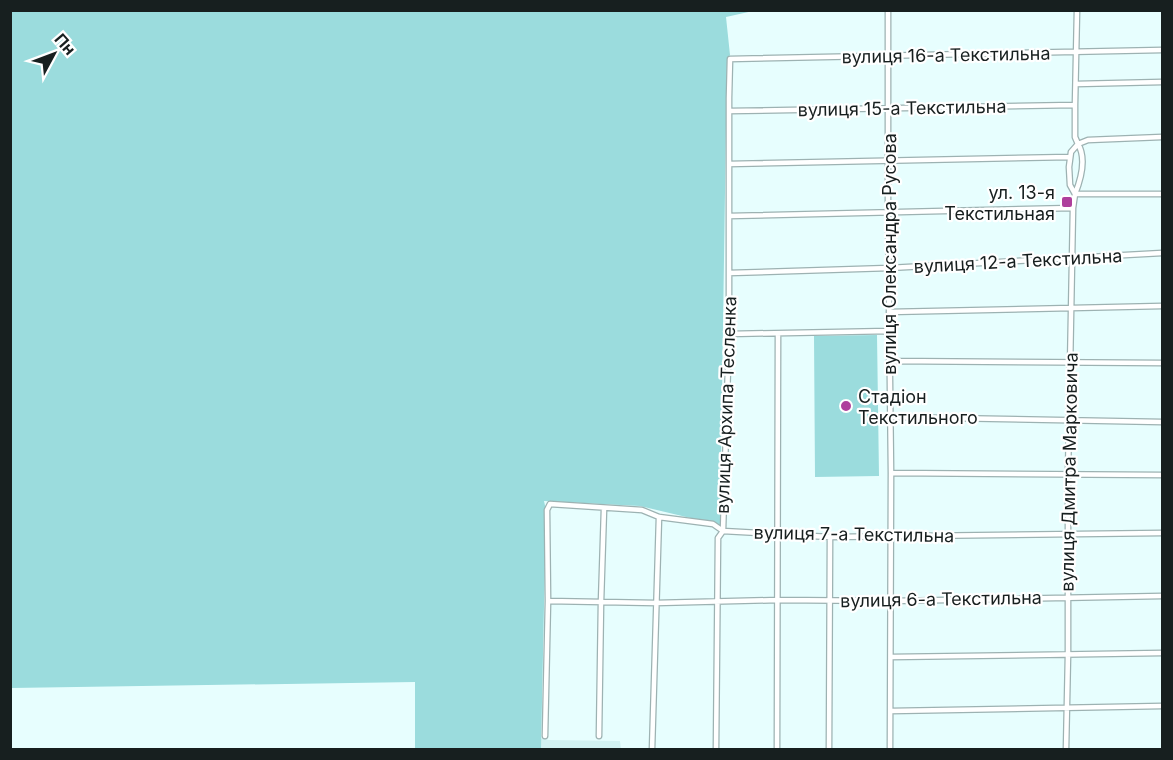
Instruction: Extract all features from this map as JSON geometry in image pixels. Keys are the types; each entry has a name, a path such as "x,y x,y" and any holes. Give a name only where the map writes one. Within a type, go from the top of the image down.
{"street":[{"name":"вулиця Олександра Русова","path":"888,10 890,750"},
{"name":"вулиця Дмитра Марковича","path":"1066,750 1073,208 1082,177 1082,154 1075,137 1077,10"},
{"name":"вулиця 16-а Текстильна","path":"730,59 1162,50"},
{"name":"вулиця Архипа Тесленка","path":"716,750 718,538 723,531 729,334 730,59"},
{"path":"1076,84 1162,82"},
{"name":"вулиця 15-а Текстильна","path":"729,111 1075,105"},
{"path":"729,164 1070,157 1078,144 1088,140 1162,137"},
{"name":"вулиця Дмитра Марковича","path":"1070,157 1070,185 1076,194"},
{"path":"1076,194 1162,194"},
{"path":"729,216 1073,208"},
{"name":"вулиця 12-а Текстильна","path":"729,273 889,268 1162,253"},
{"path":"889,312 1162,306"},
{"path":"729,334 889,331"},
{"path":"777,750 778,333"},
{"path":"889,362 1162,363"},
{"path":"890,417 1162,422"},
{"path":"891,473 1162,475"},
{"name":"вулиця 7-а Текстильна","path":"548,601 548,510 550,504 642,510 659,517 713,525 723,531 830,537 1162,533"},
{"path":"599,736 600,602 604,508"},
{"path":"652,750 659,517"},
{"path":"829,750 830,537"},
{"name":"вулиця 6-а Текстильна","path":"548,601 656,603 829,600 891,602 1162,596"},
{"path":"545,736 548,601"},
{"path":"891,657 1162,653"},
{"path":"891,711 1162,706"}],"shaded area":[{"path":"10,11 753,11 726,17 730,55 727,59 720,525 640,506 544,501 546,510 541,749 415,749 415,682 11,688"},
{"name":"Стадіон Текстильного","path":"877,335 879,476 815,477 814,336"},
{"path":"540,738 620,741 621,749 541,749"}],"place":[{"name":"ул. 13-я Текстильная","path":"1067,202"},
{"name":"Стадіон Текстильного","path":"846,406"}]}
